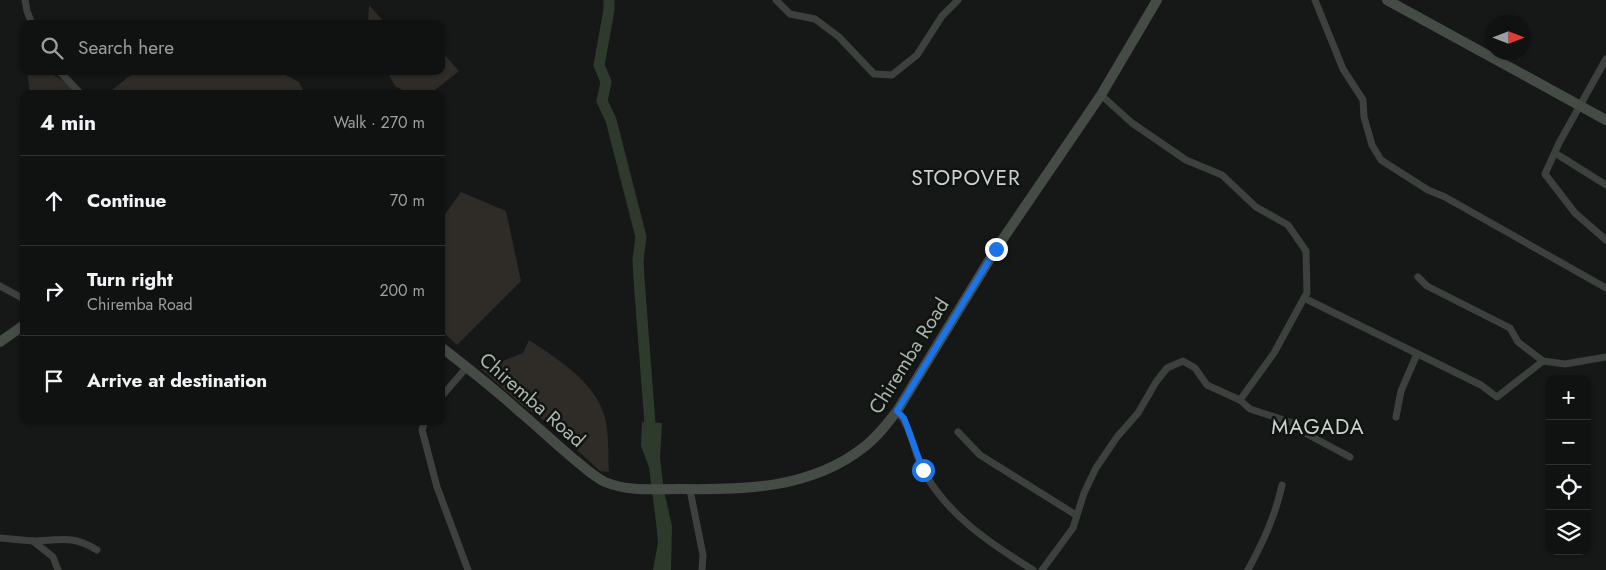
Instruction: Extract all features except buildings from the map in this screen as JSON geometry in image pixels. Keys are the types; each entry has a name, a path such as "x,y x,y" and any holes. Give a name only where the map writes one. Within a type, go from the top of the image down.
{"main road":[{"name":"Chiremba Road","path":"445,350 467,366 597,478 605,482 622,487 647,490 690,490 764,486 815,475 865,447 897,411 996,249 1101,95 1157,0"},
{"path":"1387,0 1553,89 1579,106 1606,120"},
{"path":"0,342 20,328"}],"street":[{"path":"25,0 26,11 30,20"},
{"path":"776,0 790,14 815,19 839,37 874,74 892,75 917,54 942,16 958,0"},
{"path":"1315,0 1343,69 1363,100 1364,117 1372,145 1381,160 1428,190 1445,197 1606,288"},
{"path":"1606,59 1559,143 1545,174 1575,213 1606,240"},
{"path":"63,75 77,90"},
{"path":"1101,95 1132,123 1186,160 1222,175 1256,207 1288,225 1306,251 1306,293 1304,298 1274,353 1240,400"},
{"path":"1556,153 1606,185"},
{"path":"1418,277 1427,286 1510,328 1518,342 1542,361 1565,364 1606,358"},
{"path":"0,286 20,297"},
{"path":"1304,298 1481,385 1497,397 1542,361"},
{"path":"1396,417 1401,391 1417,354"},
{"path":"1042,570 1073,528 1084,493 1096,468 1117,437 1138,413 1156,382 1167,368 1183,362 1195,368 1207,385 1240,400 1250,409 1290,422 1305,433 1350,457"},
{"path":"445,392 467,366"},
{"path":"897,411 904,418 923,470 942,497 962,518 993,545 1033,570"},
{"path":"424,425 422,430 437,487 468,570"},
{"path":"958,432 980,455 1076,515"},
{"path":"1248,570 1262,545 1276,512 1282,485"},
{"path":"690,490 703,556 702,570"},
{"path":"0,538 33,542 72,539 86,543 97,550"},
{"path":"33,542 53,557 58,570"}],"shaded area":[{"path":"369,5 382,20 368,20"},
{"path":"445,55 459,71 435,90 402,90 395,86 389,75 445,75"},
{"path":"28,75 52,75 73,90 29,90"},
{"path":"131,75 286,75 299,82 303,90 112,90"},
{"path":"461,192 506,211 521,281 457,345 445,334 445,214"},
{"path":"529,340 576,374 595,396 602,408 606,422 609,472 600,471 547,423 522,405 481,369 523,353"},
{"path":"642,422 662,423 660,458 664,491 672,526 671,570 653,570 658,543 649,467 641,446"}],"waterway":[{"path":"609,0 609,10 599,65 606,82 602,101 611,120 641,237 638,260 651,437"}],"district":[{"name":"STOPOVER","path":"966,178"},
{"name":"MAGADA","path":"1318,427"}],"route":[{"path":"923,470 904,418 897,411 938,341 996,249"}]}
